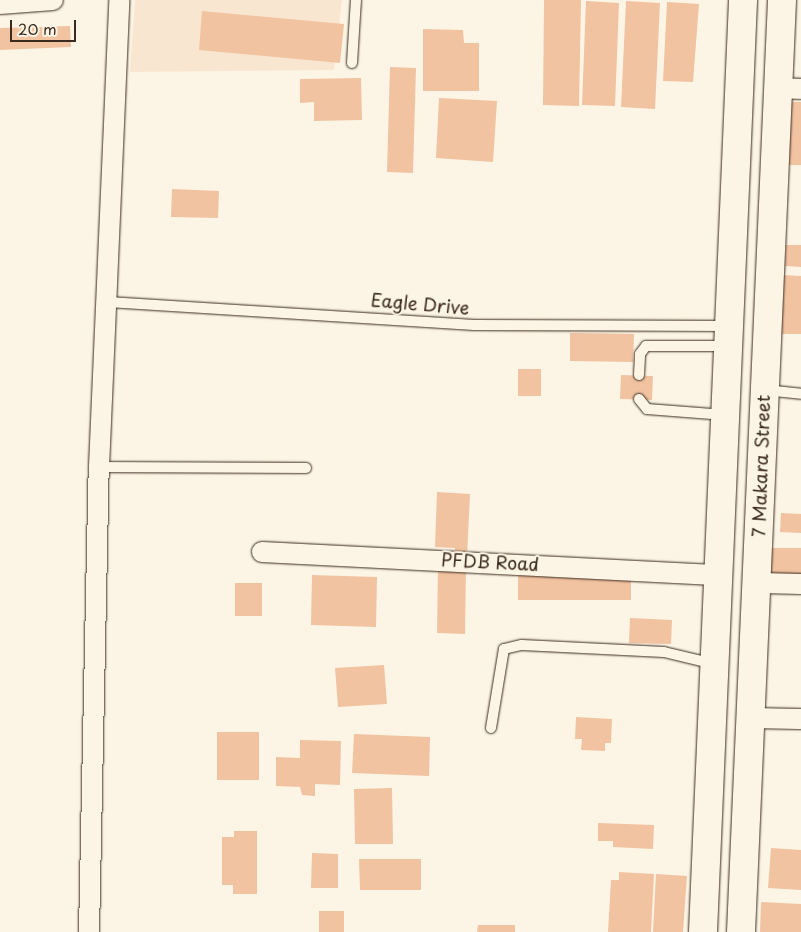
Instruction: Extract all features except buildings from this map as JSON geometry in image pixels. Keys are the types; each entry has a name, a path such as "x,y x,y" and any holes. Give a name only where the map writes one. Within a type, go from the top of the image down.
{"main road":[{"path":"703,932 743,0"},
{"name":"7 Makara Street","path":"741,932 764,390 789,88 782,0"}],"street":[{"path":"0,4 53,0"},
{"path":"89,932 99,467 108,302 120,0"},
{"name":"PFDB Road","path":"262,552 718,575"},
{"path":"756,583 801,584"},
{"path":"750,718 801,719"}],"lane":[{"path":"352,63 356,0"},
{"name":"Eagle Drive","path":"108,302 474,325 729,336"},
{"path":"639,376 640,354 646,346 729,336"},
{"path":"764,390 801,394"},
{"path":"639,400 647,409 726,415"},
{"path":"99,467 306,468"},
{"path":"491,728 504,650 522,645 664,652 715,664"}],"shaded area":[{"path":"135,0 342,0 334,70 130,72"}]}
